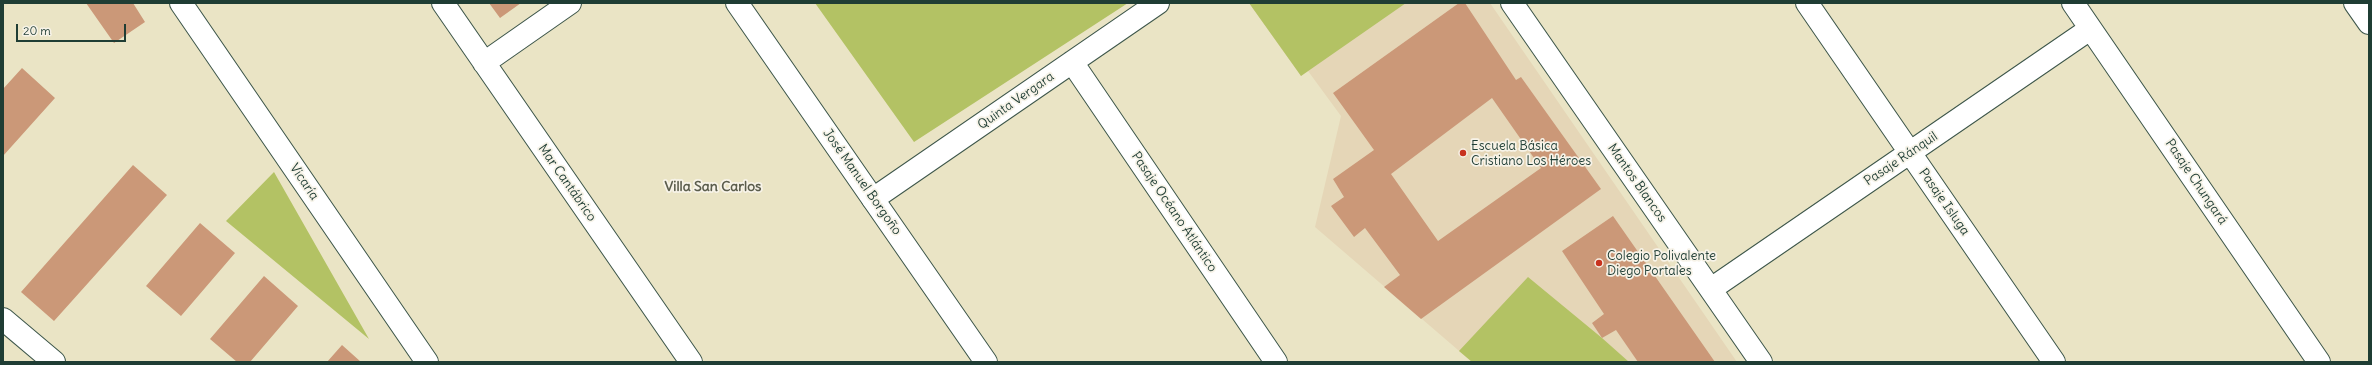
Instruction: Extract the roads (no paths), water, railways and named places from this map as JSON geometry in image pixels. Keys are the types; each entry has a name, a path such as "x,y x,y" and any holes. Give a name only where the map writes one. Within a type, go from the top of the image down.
{"street":[{"name":"Vicaría","path":"181,3 427,362"},
{"name":"Mar Cantábrico","path":"443,3 691,362"},
{"path":"484,63 570,3"},
{"name":"José Manuel Borgoño","path":"737,3 986,362"},
{"name":"Quinta Vergara","path":"873,199 1158,3"},
{"name":"Mantos Blancos","path":"1512,3 1761,362"},
{"name":"Pasaje Isluga","path":"1807,3 2054,362"},
{"name":"Pasaje Chungará","path":"2073,3 2319,362"},
{"name":"Pasaje Ránquil","path":"1711,289 2090,29"},
{"name":"Pasaje Océano Atlántico","path":"1072,62 1276,362"},
{"path":"3,319 54,362"}],"place":[{"name":"Escuela Básica Cristiano Los Héroes","path":"1463,153"},
{"name":"Colegio Polivalente Diego Portales","path":"1599,263"}],"district":[{"name":"Villa San Carlos","path":"713,187"}]}
